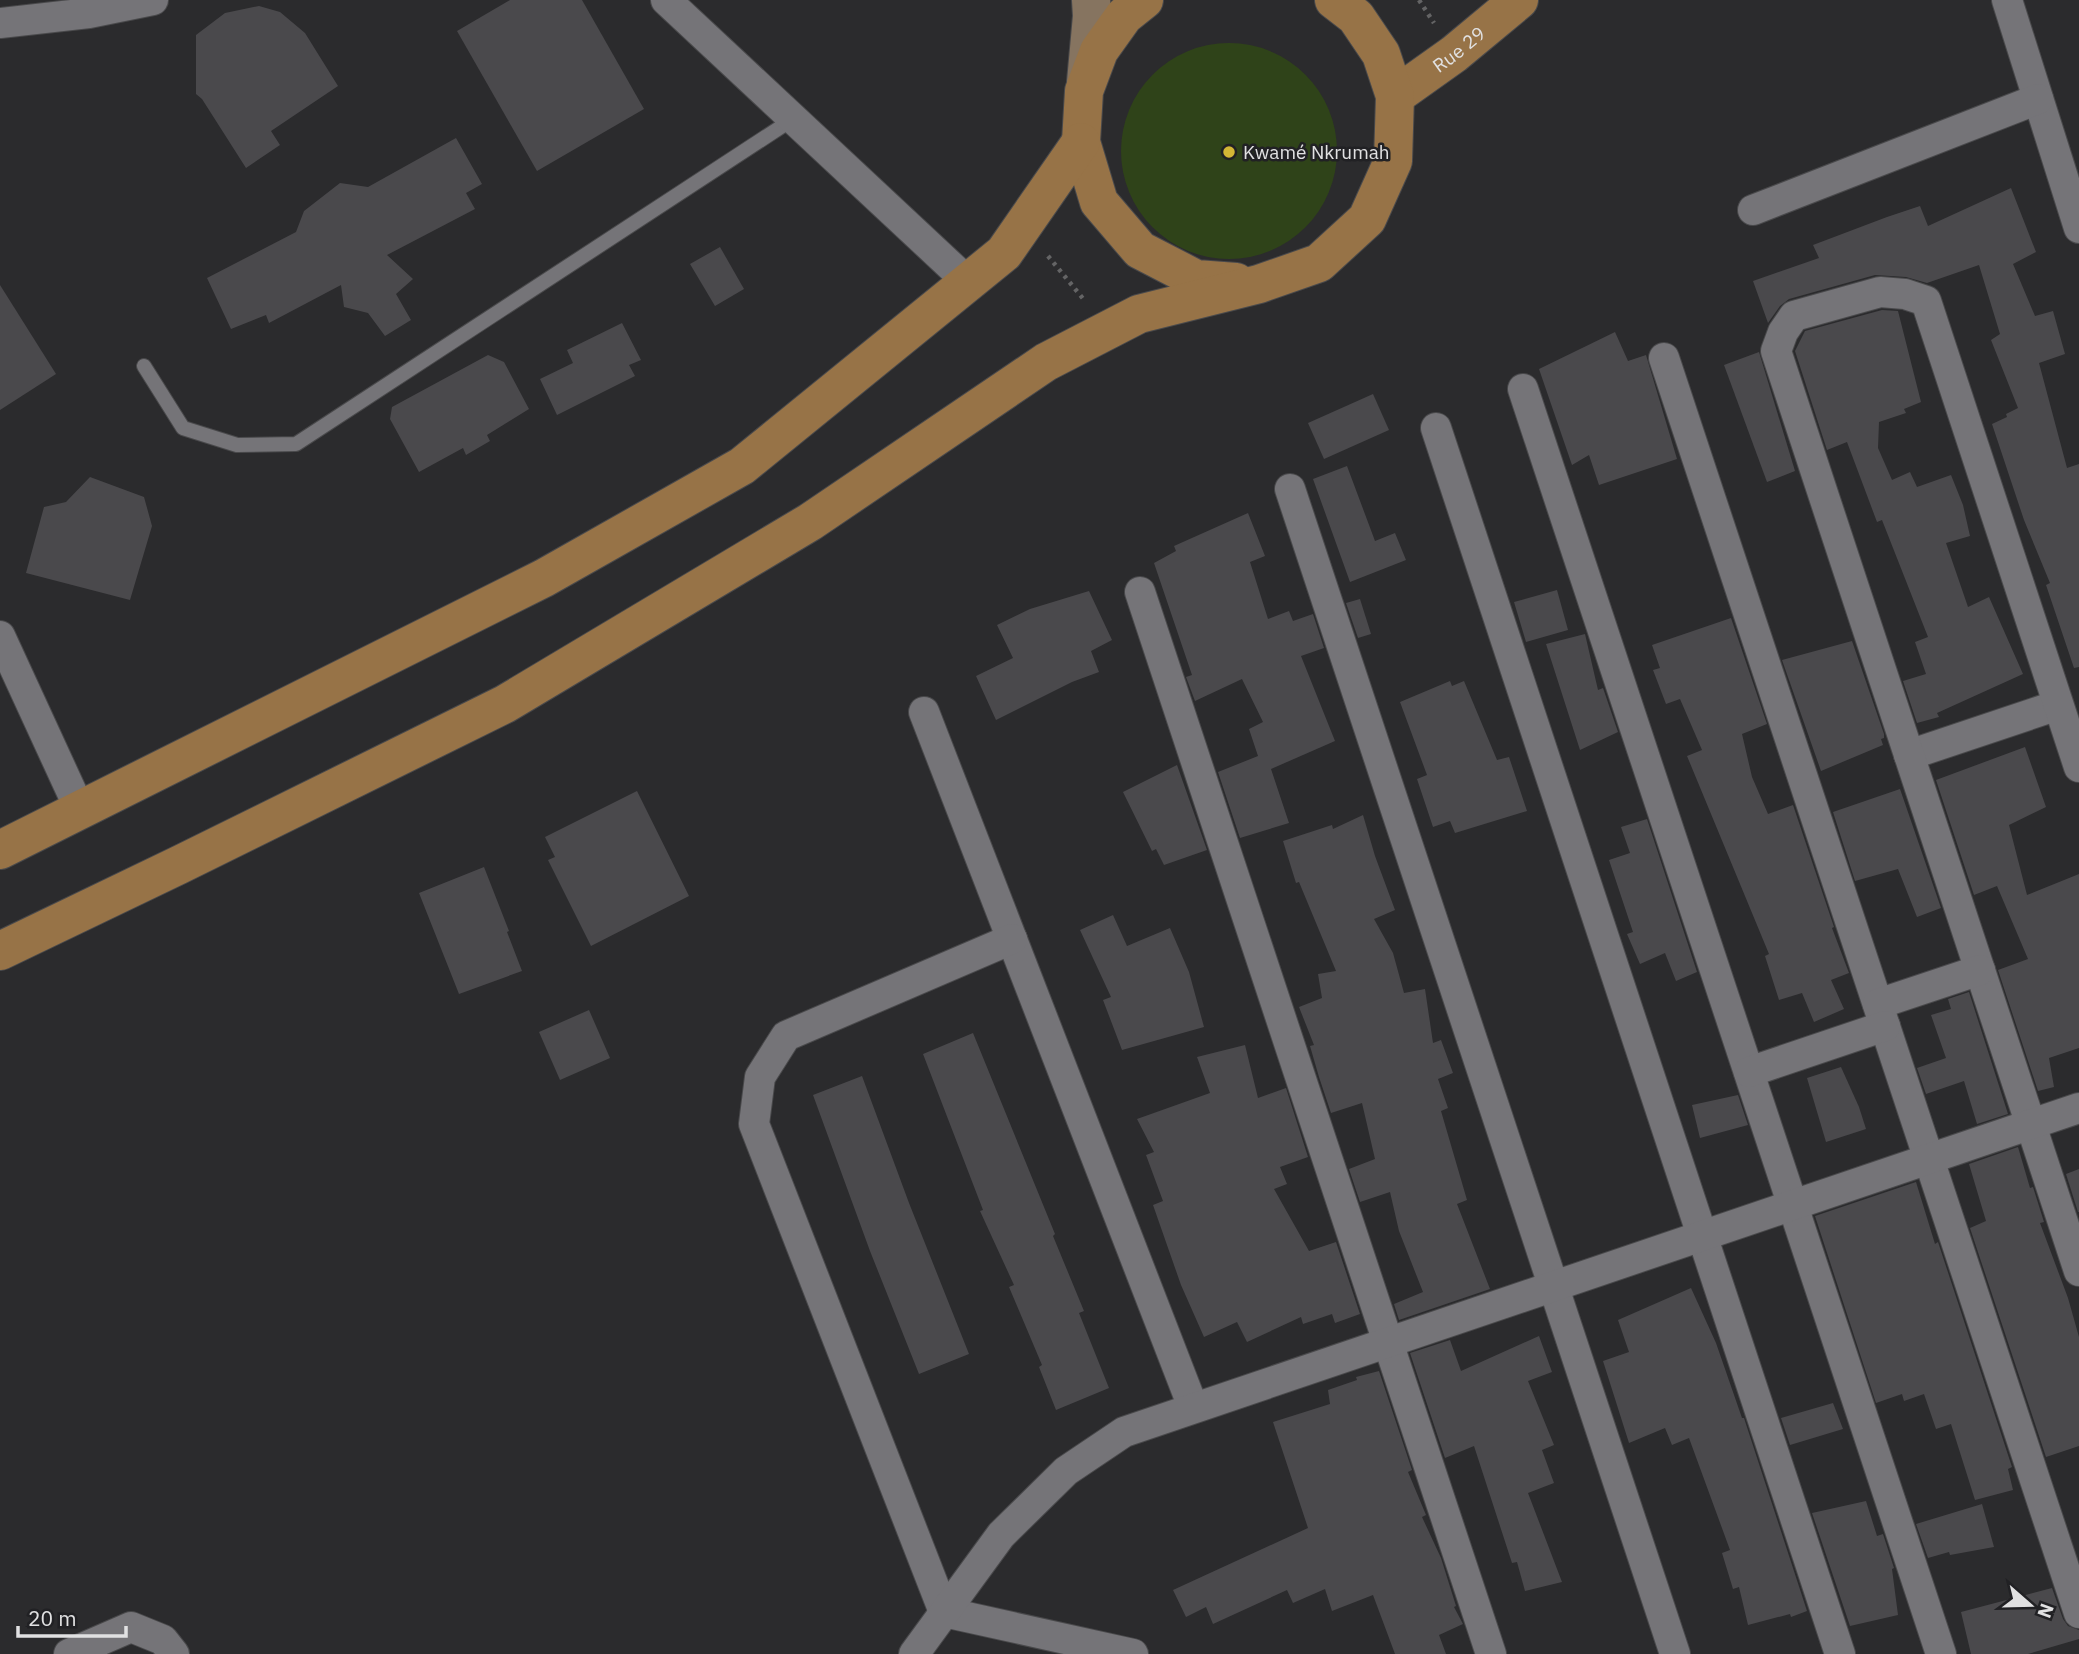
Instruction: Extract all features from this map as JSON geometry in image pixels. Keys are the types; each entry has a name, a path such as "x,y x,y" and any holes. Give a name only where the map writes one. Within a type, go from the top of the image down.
{"main road":[{"path":"1091,0 1092,16 1081,142 1099,202 1140,250 1196,279 1259,284"},
{"path":"1084,91 1099,51 1124,16 1144,0"},
{"path":"0,951 505,704 810,522 1046,362 1109,329 1139,314 1259,284 1319,262 1367,219 1393,161 1395,96 1381,54 1356,18 1334,0"},
{"name":"Rue 29","path":"1395,96 1454,54 1519,0"},
{"path":"0,850 544,578 742,466 1004,253 1081,142"}],"street":[{"path":"0,23 89,13 152,0"},
{"path":"666,0 968,282"},
{"path":"2007,0 2038,99 2069,167 2079,228"},
{"path":"1753,210 2038,99"},
{"path":"2079,767 1926,301 1905,294 1880,292 1794,316 1783,332 1776,351 2079,1271"},
{"path":"1664,358 2079,1613"},
{"path":"1523,389 1941,1654"},
{"path":"1436,428 1840,1654"},
{"path":"1290,489 1675,1654"},
{"path":"1140,592 1491,1654"},
{"path":"0,636 80,810"},
{"path":"1909,755 2059,705"},
{"path":"924,712 1193,1407"},
{"path":"944,1612 754,1124 760,1077 786,1036 1012,939"},
{"path":"1749,1072 1980,970"},
{"path":"914,1654 1001,1535 1066,1471 1124,1432 2079,1108"},
{"path":"944,1612 1133,1654"},
{"path":"69,1654 131,1627 163,1640 174,1654"}],"lane":[{"path":"144,366 183,428 237,444 296,444 793,118"}],"path":[{"path":"1023,226 1109,329"}],"green space":[{"path":"1229,43 1270,51 1306,74 1329,110 1337,151 1329,192 1306,228 1270,251 1229,259 1188,251 1152,228 1129,192 1121,151 1129,110 1152,74 1188,51"}],"building":[{"path":"510,0 582,0 644,109 537,171 457,31"},
{"path":"259,6 280,12 305,33 338,86 271,131 280,145 246,168 202,99 196,94 196,35 225,13"},
{"path":"456,138 482,184 466,193 475,209 387,255 413,279 396,294 411,320 385,336 368,313 344,307 341,285 269,323 266,315 231,329 207,278 296,232 304,211 340,183 368,187"},
{"path":"2011,188 2036,252 2013,264 2035,316 2053,311 2065,354 2039,363 2067,468 2079,464 2079,667 2074,668 2046,585 2050,583 2024,520 1992,424 2018,408 1991,340 2000,334 1979,265 1927,283 1906,277 1875,275 1789,299 1780,306 1768,323 1753,281 1819,258 1813,245 1887,217 1920,206 1928,226"},
{"path":"720,247 744,289 715,306 690,264"},
{"path":"0,285 56,374 0,410"},
{"path":"1882,310 1898,311 1921,402 1904,409 1906,413 1879,422 1878,448 1892,480 1910,472 1917,487 1951,475 1963,505 1970,536 1946,543 1968,607 1989,597 2023,674 1937,713 1939,717 1917,723 1903,681 1926,674 1915,642 1928,637 1882,520 1877,522 1847,442 1827,450 1795,351 1805,331"},
{"path":"622,323 641,360 629,365 635,376 557,415 540,379 573,363 567,350"},
{"path":"1615,332 1628,361 1646,355 1677,459 1599,485 1589,455 1572,465 1539,369"},
{"path":"1759,352 1795,471 1767,482 1724,365"},
{"path":"488,355 504,362 529,409 487,435 490,441 466,455 463,448 419,472 390,419 392,407"},
{"path":"1373,394 1389,430 1324,459 1308,423"},
{"path":"1347,466 1375,541 1395,533 1406,560 1350,582 1313,479"},
{"path":"90,477 144,497 152,526 130,600 26,573 44,507 66,502"},
{"path":"1248,513 1265,556 1250,562 1268,619 1289,611 1293,621 1313,614 1324,648 1301,656 1335,741 1271,769 1289,823 1240,838 1218,772 1258,756 1249,729 1263,722 1242,679 1195,701 1186,677 1192,675 1154,563 1176,551 1174,546"},
{"path":"1557,590 1568,630 1526,642 1514,602"},
{"path":"1089,591 1112,640 1091,651 1099,672 1072,682 996,720 976,676 1013,658 997,625 1030,609"},
{"path":"1360,599 1371,634 1358,638 1346,603"},
{"path":"1731,618 1767,724 1742,734 1752,777 1768,814 1793,805 1849,973 1831,980 1844,1009 1814,1022 1802,993 1779,1000 1765,956 1769,954 1687,756 1702,750 1680,699 1666,704 1653,670 1660,668 1652,645"},
{"path":"1585,634 1598,690 1603,688 1618,732 1580,750 1546,644"},
{"path":"1852,641 1884,734 1881,739 1883,745 1821,771 1782,660"},
{"path":"1450,681 1452,686 1464,681 1497,760 1509,757 1527,811 1455,833 1450,821 1433,827 1417,779 1427,775 1400,702"},
{"path":"2025,747 2046,807 2009,825 2027,895 2079,874 2079,1048 2049,1058 2054,1087 2038,1091 1998,970 2028,959 1997,886 1974,895 1936,780"},
{"path":"1177,765 1207,850 1164,865 1156,849 1152,851 1123,792"},
{"path":"1900,789 1941,908 1917,917 1898,869 1855,881 1833,812"},
{"path":"637,791 689,896 591,946 548,860 555,857 545,837"},
{"path":"1363,815 1395,910 1374,919 1393,953 1404,993 1425,989 1433,1043 1441,1040 1453,1073 1438,1079 1448,1108 1441,1111 1467,1200 1457,1204 1490,1289 1399,1320 1394,1304 1423,1292 1399,1231 1390,1192 1360,1202 1349,1169 1375,1159 1362,1103 1331,1113 1319,1077 1310,1046 1314,1045 1299,1007 1322,998 1318,974 1336,971 1299,882 1296,883 1283,841 1332,825 1333,829"},
{"path":"1647,819 1697,972 1676,981 1665,953 1640,964 1627,934 1633,932 1609,860 1630,853 1621,827"},
{"path":"484,867 522,971 459,994 419,893"},
{"path":"1113,915 1127,946 1170,928 1189,972 1204,1027 1122,1050 1103,1000 1111,997 1080,930"},
{"path":"1969,992 2008,1114 1977,1124 1964,1081 1926,1094 1917,1068 1946,1058 1931,1015 1951,1009 1948,999"},
{"path":"589,1010 610,1058 560,1080 539,1032"},
{"path":"973,1033 1055,1234 1053,1236 1084,1311 1079,1313 1109,1388 1056,1410 1039,1367 1042,1365 1009,1287 1014,1285 980,1211 983,1210 923,1054"},
{"path":"1245,1045 1258,1098 1286,1088 1308,1157 1280,1167 1287,1184 1274,1189 1309,1251 1336,1242 1360,1314 1335,1323 1332,1314 1303,1324 1301,1317 1247,1342 1237,1322 1204,1337 1181,1285 1153,1205 1163,1201 1146,1155 1154,1152 1137,1119 1210,1093 1197,1057"},
{"path":"1841,1067 1866,1129 1826,1142 1807,1078"},
{"path":"862,1076 969,1354 919,1374 870,1251 813,1095"},
{"path":"1738,1095 1748,1125 1700,1138 1692,1105"},
{"path":"2018,1147 2044,1222 2040,1223 2068,1298 2079,1337 2079,1446 2046,1457 1970,1228 1986,1221 1969,1164"},
{"path":"2079,1169 2079,1212 2078,1212 2066,1174"},
{"path":"1916,1182 2012,1467 2008,1469 2013,1490 1975,1500 1951,1424 1936,1429 1924,1394 1904,1401 1902,1394 1876,1403 1815,1216"},
{"path":"1691,1288 1716,1343 1744,1418 1807,1611 1791,1617 1790,1614 1748,1625 1739,1587 1733,1589 1722,1553 1730,1550 1689,1438 1672,1445 1665,1428 1629,1443 1603,1361 1629,1352 1618,1320"},
{"path":"1539,1336 1552,1372 1528,1381 1554,1445 1542,1450 1554,1483 1528,1493 1562,1582 1525,1591 1517,1562 1512,1563 1474,1446 1445,1458 1410,1353 1450,1340 1461,1371"},
{"path":"1379,1371 1412,1470 1408,1472 1426,1515 1422,1517 1441,1558 1456,1606 1454,1607 1463,1624 1439,1635 1446,1654 1395,1654 1373,1595 1332,1611 1325,1589 1293,1603 1287,1590 1213,1624 1206,1607 1186,1617 1173,1590 1308,1528 1273,1422 1330,1404 1328,1390 1357,1380 1356,1377"},
{"path":"1833,1403 1843,1429 1790,1445 1781,1418"},
{"path":"1866,1501 1877,1536 1883,1534 1894,1568 1898,1615 1850,1626 1812,1513"},
{"path":"1982,1504 1994,1547 1950,1555 1949,1552 1928,1558 1916,1524"},
{"path":"2052,1588 2063,1619 2068,1626 2079,1630 2079,1639 2028,1654 1971,1654 1961,1612"}],"place":[{"name":"Kwamé Nkrumah","path":"1229,152"}]}
